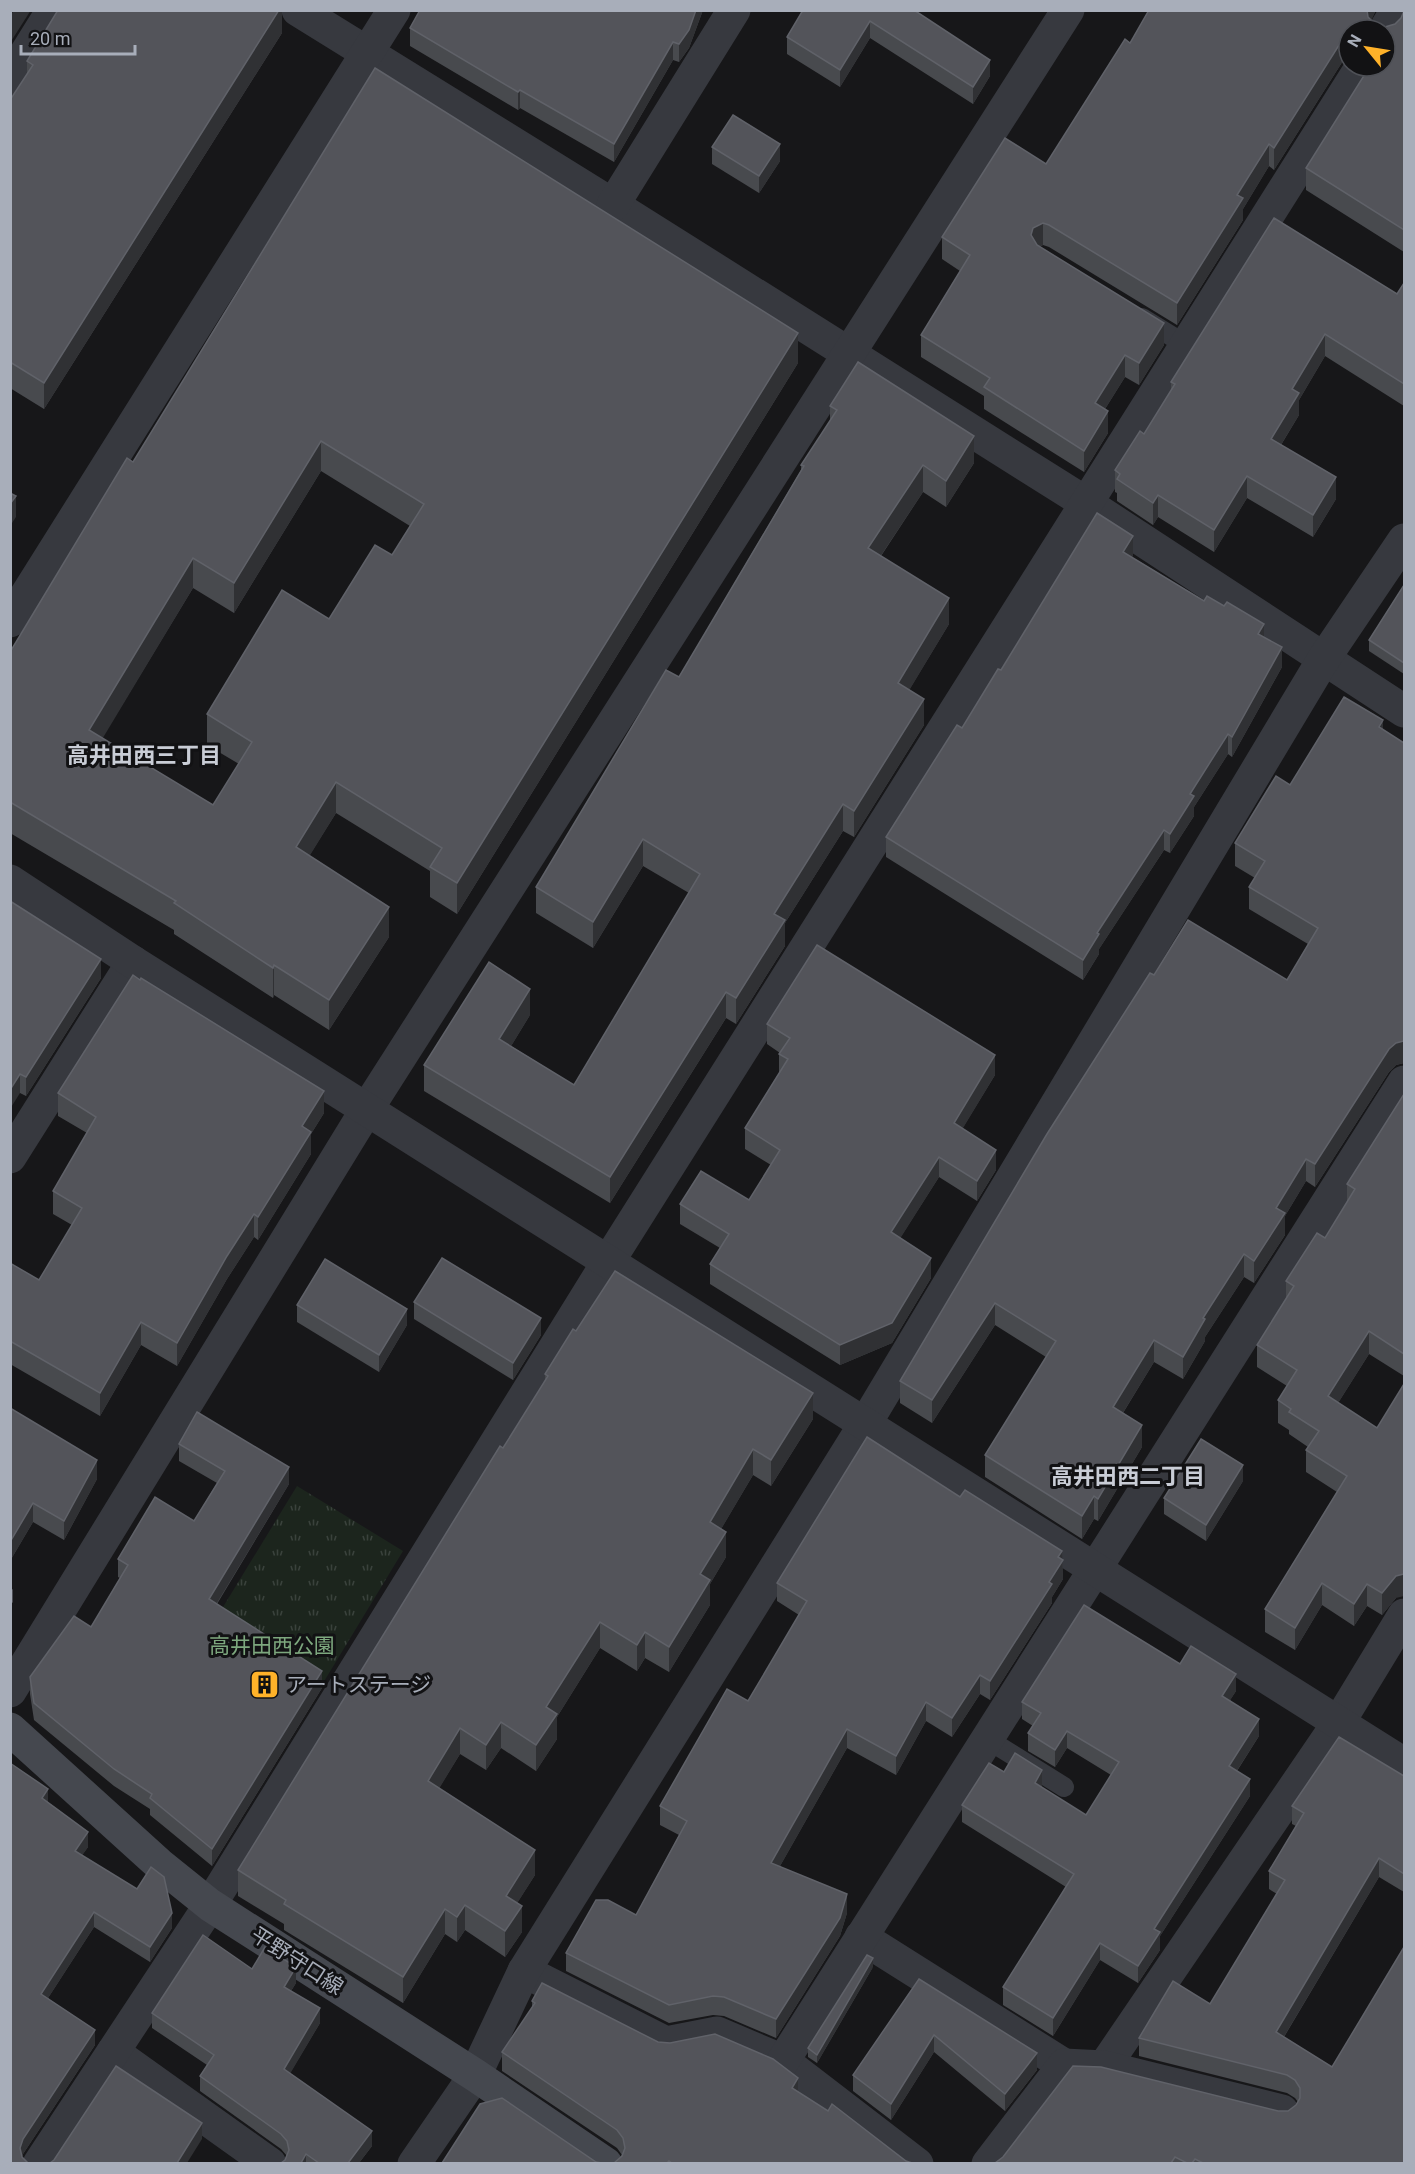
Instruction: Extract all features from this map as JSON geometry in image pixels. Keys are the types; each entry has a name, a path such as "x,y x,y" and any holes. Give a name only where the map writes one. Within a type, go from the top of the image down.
{"main road":[{"name":"平野守口線","path":"10,1729 159,1864 210,1905 475,2075 606,2163"}],"street":[{"path":"10,79 53,10"},
{"path":"298,10 1086,503 1404,711"},
{"path":"10,621 394,10"},
{"path":"613,205 734,10"},
{"path":"10,1691 368,1109 1068,10"},
{"path":"39,2163 210,1905 608,1262 1354,78"},
{"path":"414,2163 475,2075 524,1971 865,1424 1323,660 1404,540"},
{"path":"10,881 133,962 1404,1764"},
{"path":"10,1157 133,962"},
{"path":"783,2061 1404,1082"},
{"path":"1104,2067 1339,1722 1404,1615"},
{"path":"861,1937 1064,2065 1104,2067 1282,2111"},
{"path":"524,1971 666,2043 717,2033 783,2061 917,2163"},
{"path":"113,2052 270,2163"},
{"path":"988,2163 1064,2065"}],"lane":[{"path":"1129,310 1186,345"},
{"path":"987,1739 1064,1787"}],"green space":[{"name":"高井田西公園","path":"297,1486 403,1551 280,1754 173,1689"}],"building":[{"path":"58,10 279,10 44,383 10,362 10,100 33,65 27,61"},
{"path":"420,10 696,10 689,30 679,44 673,42 614,144 520,90 518,92 410,28"},
{"path":"803,10 914,10 990,60 973,87 870,21 840,70 787,37"},
{"path":"1149,10 1367,10 1369,18 1337,18 1337,48 1274,148 1269,144 1237,195 1243,198 1177,303 1049,225 1043,223 1033,228 1031,235 1037,245 1164,323 1139,363 1125,355 1095,403 1108,411 1084,451 984,387 990,378 921,335 970,255 942,237 1005,138 1046,164 1125,39 1130,43"},
{"path":"1404,11 1404,230 1306,168 1362,78 1397,78 1397,22"},
{"path":"375,68 798,333 457,883 430,867 442,848 336,782 296,847 389,907 329,1000 274,965 273,968 174,903 176,901 10,802 10,652 127,458 133,462","holes":["321,441 424,504 392,555 375,545 329,619 282,590 207,714 252,742 213,805 89,730 193,558 234,583"]},
{"path":"733,115 780,144 759,176 712,147"},
{"path":"1274,218 1397,294 1404,283 1404,384 1325,334 1292,389 1299,393 1271,439 1336,477 1313,515 1247,476 1214,530 1158,495 1153,503 1117,479 1120,474 1115,470 1140,431 1144,434 1175,384 1171,382"},
{"path":"858,362 974,436 946,481 923,465 868,548 949,598 898,683 924,699 854,811 843,804 774,914 785,920 736,998 726,992 610,1177 424,1065 489,962 530,989 499,1039 574,1085 700,874 643,839 593,922 536,887 666,670 679,677 804,466 801,465 837,410 830,406"},
{"path":"10,493 16,496 10,504"},
{"path":"1097,513 1133,536 1123,552 1204,601 1207,596 1224,606 1227,602 1264,624 1258,634 1282,647 1232,737 1228,734 1190,794 1194,796 1170,834 1164,830 1097,933 1099,934 1083,960 886,837 957,725 962,728 998,669 1001,670"},
{"path":"1404,585 1404,663 1369,640"},
{"path":"1344,697 1383,720 1379,727 1404,743 1404,1041 1396,1043 1389,1049 1315,1164 1306,1159 1276,1208 1285,1213 1254,1261 1244,1254 1203,1318 1205,1319 1183,1357 1154,1340 1113,1407 1142,1425 1098,1499 1094,1496 1082,1516 985,1455 1056,1341 995,1303 932,1400 900,1381 1047,1134 1150,973 1154,975 1188,920 1287,980 1318,928 1249,887 1265,861 1235,843 1276,776 1290,785"},
{"path":"10,901 101,959 26,1077 20,1074 10,1090"},
{"path":"817,945 995,1055 954,1123 996,1150 977,1181 939,1157 891,1232 931,1258 892,1323 840,1345 710,1264 729,1234 680,1204 701,1171 749,1200 780,1150 745,1128 788,1059 779,1054 790,1038 767,1024"},
{"path":"133,975 324,1091 302,1126 311,1132 258,1217 254,1214 227,1256 177,1343 141,1322 100,1393 10,1341 10,1263 39,1280 82,1208 53,1191 96,1117 58,1093"},
{"path":"1404,1094 1404,1354 1369,1331 1328,1396 1377,1428 1404,1384 1404,1574 1396,1576 1382,1593 1367,1584 1354,1604 1322,1583 1295,1628 1265,1609 1347,1476 1306,1450 1319,1431 1289,1412 1291,1409 1278,1400 1297,1370 1257,1345 1294,1286 1286,1281 1317,1233 1325,1238 1355,1189 1347,1184"},
{"path":"442,1258 541,1318 513,1363 414,1302"},
{"path":"325,1259 407,1309 379,1355 297,1305"},
{"path":"615,1271 813,1393 771,1460 753,1449 710,1522 726,1532 700,1574 710,1580 669,1647 645,1632 637,1645 600,1622 546,1707 557,1714 536,1745 501,1722 486,1745 460,1728 428,1781 535,1850 506,1896 522,1906 505,1931 465,1905 457,1917 445,1909 403,1977 284,1904 286,1900 238,1870 500,1446 503,1448 548,1376 545,1374 573,1329 576,1331"},
{"path":"10,1408 97,1460 64,1521 33,1503 10,1542"},
{"path":"197,1412 289,1467 209,1599 322,1671 212,1849 150,1798 152,1794 114,1769 34,1703 30,1677 74,1616 91,1627 128,1565 118,1559 155,1497 194,1521 225,1471 179,1444"},
{"path":"867,1437 960,1497 965,1490 1062,1551 1058,1557 1063,1560 1049,1582 1052,1584 990,1681 980,1675 952,1718 926,1702 896,1756 847,1729 771,1863 847,1894 840,1918 776,2019 724,1997 713,1996 669,2005 566,1953 596,1900 608,1900 636,1915 687,1821 660,1806 727,1689 748,1701 807,1601 777,1583"},
{"path":"1201,1439 1243,1465 1206,1525 1164,1498"},
{"path":"10,1589 12,1590 12,1602 10,1604"},
{"path":"1084,1605 1180,1664 1191,1646 1236,1674 1222,1696 1259,1719 1229,1766 1250,1779 1154,1929 1160,1932 1138,1966 1100,1943 1053,2018 1003,1987 1074,1874 962,1805 989,1763 1004,1772 1015,1753 1042,1770 1035,1783 1086,1815 1119,1762 1067,1731 1055,1750 1028,1733 1041,1713 1022,1702"},
{"path":"1339,1737 1404,1776 1404,1874 1379,1858 1276,2032 1332,2067 1404,1947 1404,2163 1203,2163 1195,2159 1192,2163 1187,2163 1175,2157 1171,2163 995,2163 1003,2157 1073,2066 1101,2067 1278,2111 1288,2111 1296,2105 1300,2098 1300,2088 1295,2080 1287,2075 1139,2038 1173,1981 1210,2004 1285,1880 1269,1871 1304,1813 1292,1806"},
{"path":"10,1763 48,1789 42,1798 88,1832 75,1851 137,1889 151,1867 164,1877 172,1913 150,1947 94,1912 41,1994 95,2030 23,2139 20,2148 22,2157 28,2163 10,2163"},
{"path":"203,1935 252,1969 265,1947 296,1967 284,1987 320,2008 284,2069 372,2131 348,2163 319,2163 306,2154 301,2163 281,2163 285,2160 289,2150 287,2141 281,2134 200,2076 214,2055 152,2013"},
{"path":"867,1955 873,1958 817,2055 808,2048"},
{"path":"919,1979 1037,2053 1005,2094 934,2035 891,2104 853,2075"},
{"path":"542,1983 658,2042 670,2043 715,2034 773,2059 798,2078 792,2088 828,2111 832,2104 906,2161 912,2163 672,2163 669,2161 667,2163 614,2163 622,2156 625,2148 623,2138 617,2130 502,2052 535,2003 532,2001"},
{"path":"116,2066 202,2123 177,2163 50,2163 54,2160"},
{"path":"502,2098 596,2162 602,2163 442,2163 480,2104"}],"place":[{"name":"アートステージ","path":"265,1685"}],"district":[{"name":"高井田西三丁目","path":"144,755"},
{"name":"高井田西二丁目","path":"1128,1476"}]}
